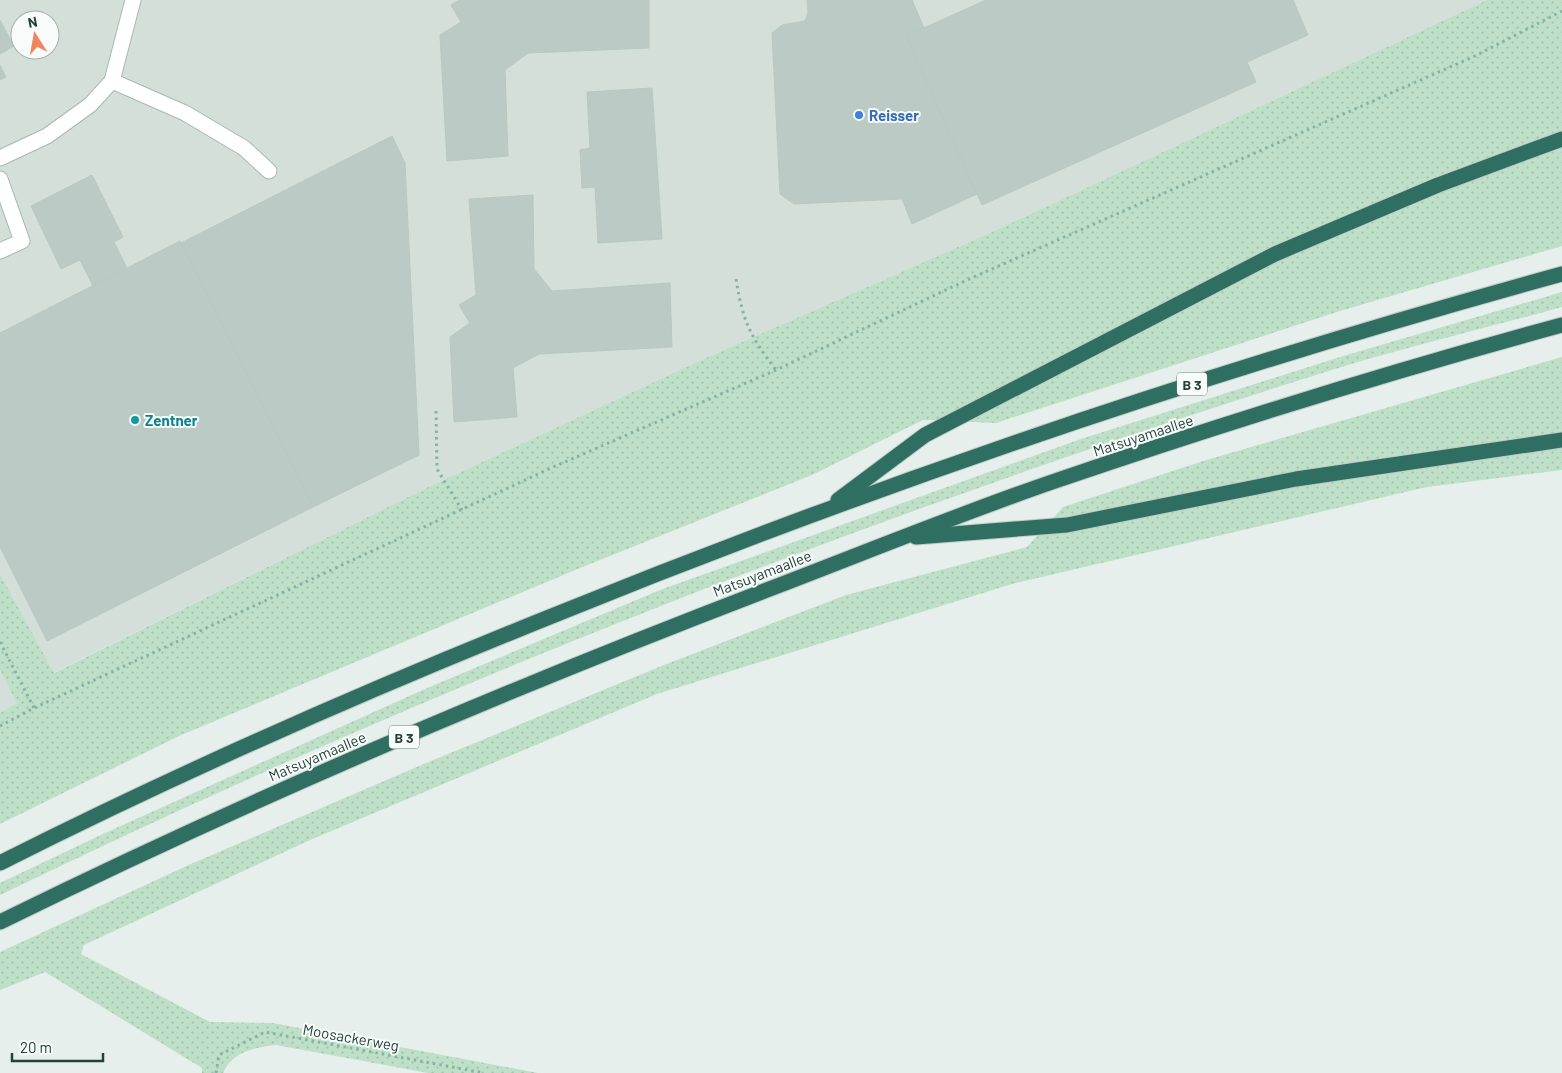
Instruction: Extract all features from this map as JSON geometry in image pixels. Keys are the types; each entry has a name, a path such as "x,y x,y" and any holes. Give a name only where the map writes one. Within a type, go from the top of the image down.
{"highway":[{"path":"827,508 925,435 1274,254 1438,185 1562,139"},
{"name":"B 3","path":"0,862 88,818 274,733 632,583 827,508 1080,421 1338,338 1562,274"},
{"name":"Matsuyamaallee","path":"0,922 126,861 467,710 658,632 895,539 1083,472 1354,386 1562,325"},
{"path":"895,539 1067,525 1296,479 1562,440"}],"street":[{"path":"0,158 47,136 90,105 112,81 133,0"},
{"path":"112,81 185,113 244,148 269,171"},
{"path":"0,179 22,241 0,251"}],"path":[{"path":"0,726 34,708 551,468 776,370 967,280 1475,56 1562,11"},
{"path":"736,279 741,308 752,338 776,370"},
{"path":"436,411 437,470 462,510"},
{"path":"0,642 34,708"},
{"name":"Moosackerweg","path":"216,1073 219,1055 265,1032 484,1073"}],"shaded area":[{"path":"0,0 1487,0 994,231 699,361 424,489 53,673 0,574"},
{"path":"0,670 18,703 0,713"}],"green space":[{"path":"1487,0 1562,0 1562,246 1340,311 996,423 923,420 812,475 580,568 179,736 0,824 0,713 17,703 0,670 0,574 54,673 424,489 699,361 994,231"},
{"path":"1562,292 1562,307 1335,369 1164,424 994,482 658,607 491,674 326,745 162,818 0,895 0,883 105,833 425,689 660,590 1081,439 1340,357"},
{"path":"1562,357 1562,470 1427,487 1012,584 657,694 310,840 84,945 81,954 210,1022 273,1023 538,1073 428,1073 276,1045 252,1049 238,1055 223,1073 202,1073 202,1068 45,972 0,990 0,952 191,864 426,763 664,665 846,595 1027,547 1063,507 1203,461"}],"building":[{"path":"459,0 649,0 649,48 528,53 505,70 508,156 447,161 440,35 461,22 451,5"},
{"name":"Reisser","path":"807,0 912,0 924,28 906,36 977,194 912,224 902,199 794,204 780,194 772,33 782,25 805,21 808,13"},
{"path":"986,0 1293,0 1308,35 1247,62 1256,82 982,205 906,36"},
{"path":"0,20 10,39 10,48 0,54"},
{"path":"0,65 6,77 0,80"},
{"path":"652,88 662,239 598,243 595,187 582,188 580,150 590,148 587,92"},
{"path":"392,136 405,163 419,455 313,507 181,243"},
{"path":"92,175 123,237 114,242 127,268 93,286 80,260 61,269 31,206"},
{"path":"533,195 534,269 552,291 670,283 672,347 539,354 513,368 517,417 454,422 450,337 470,323 459,305 476,295 469,199"},
{"name":"Zentner","path":"180,241 313,507 47,641 0,547 0,333"}],"place":[{"name":"Reisser","path":"859,115"},
{"name":"Zentner","path":"135,420"}]}
